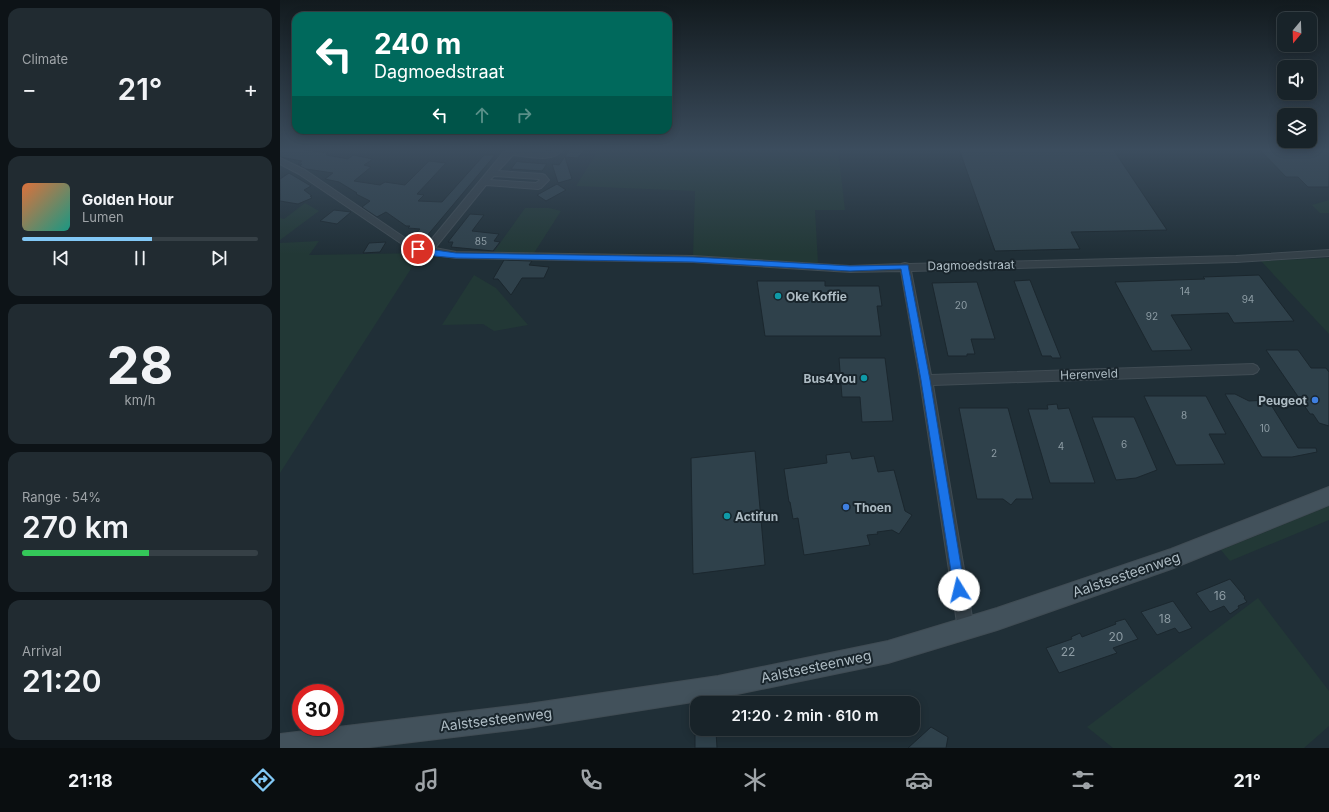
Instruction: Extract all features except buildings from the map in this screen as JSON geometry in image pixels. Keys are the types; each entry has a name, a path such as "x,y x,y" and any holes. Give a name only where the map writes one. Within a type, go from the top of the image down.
{"main road":[{"name":"Aalstsesteenweg","path":"280,746 528,716 718,687 888,652 998,619 1171,559 1329,496"}],"street":[{"name":"Dagmoedstraat","path":"320,184 405,242 427,251 456,255 693,259 850,269 905,266 1236,259 1329,254"},
{"path":"427,251 483,184"},
{"path":"510,184 538,186 540,184"},
{"path":"905,266 926,380 966,629"},
{"name":"Herenveld","path":"926,380 1253,369"}],"green space":[{"path":"577,184 842,184 845,210 815,210 818,263 693,257 695,191 576,186"},
{"path":"1329,200 1329,213 1320,213 1312,205"},
{"path":"305,203 319,211 280,240 280,218 284,219"},
{"path":"525,208 549,208 561,211 534,253 493,253"},
{"path":"319,241 309,255 421,253 280,473 280,243"},
{"path":"1329,258 1329,334 1261,261"},
{"path":"474,275 496,288 528,325 494,331 483,324 442,325"},
{"path":"1329,506 1329,520 1230,561 1221,550"},
{"path":"1258,598 1329,691 1329,726 1304,748 1113,748 1087,727"}],"place":[{"name":"Oke Koffie","path":"778,296"},
{"name":"Bus4You","path":"864,378"},
{"name":"Peugeot","path":"1315,400"},
{"name":"Thoen","path":"846,507"},
{"name":"Actifun","path":"727,516"}],"route":[{"path":"418,249 435,253 456,255 693,259 850,269 905,266 926,380 959,590"}]}
